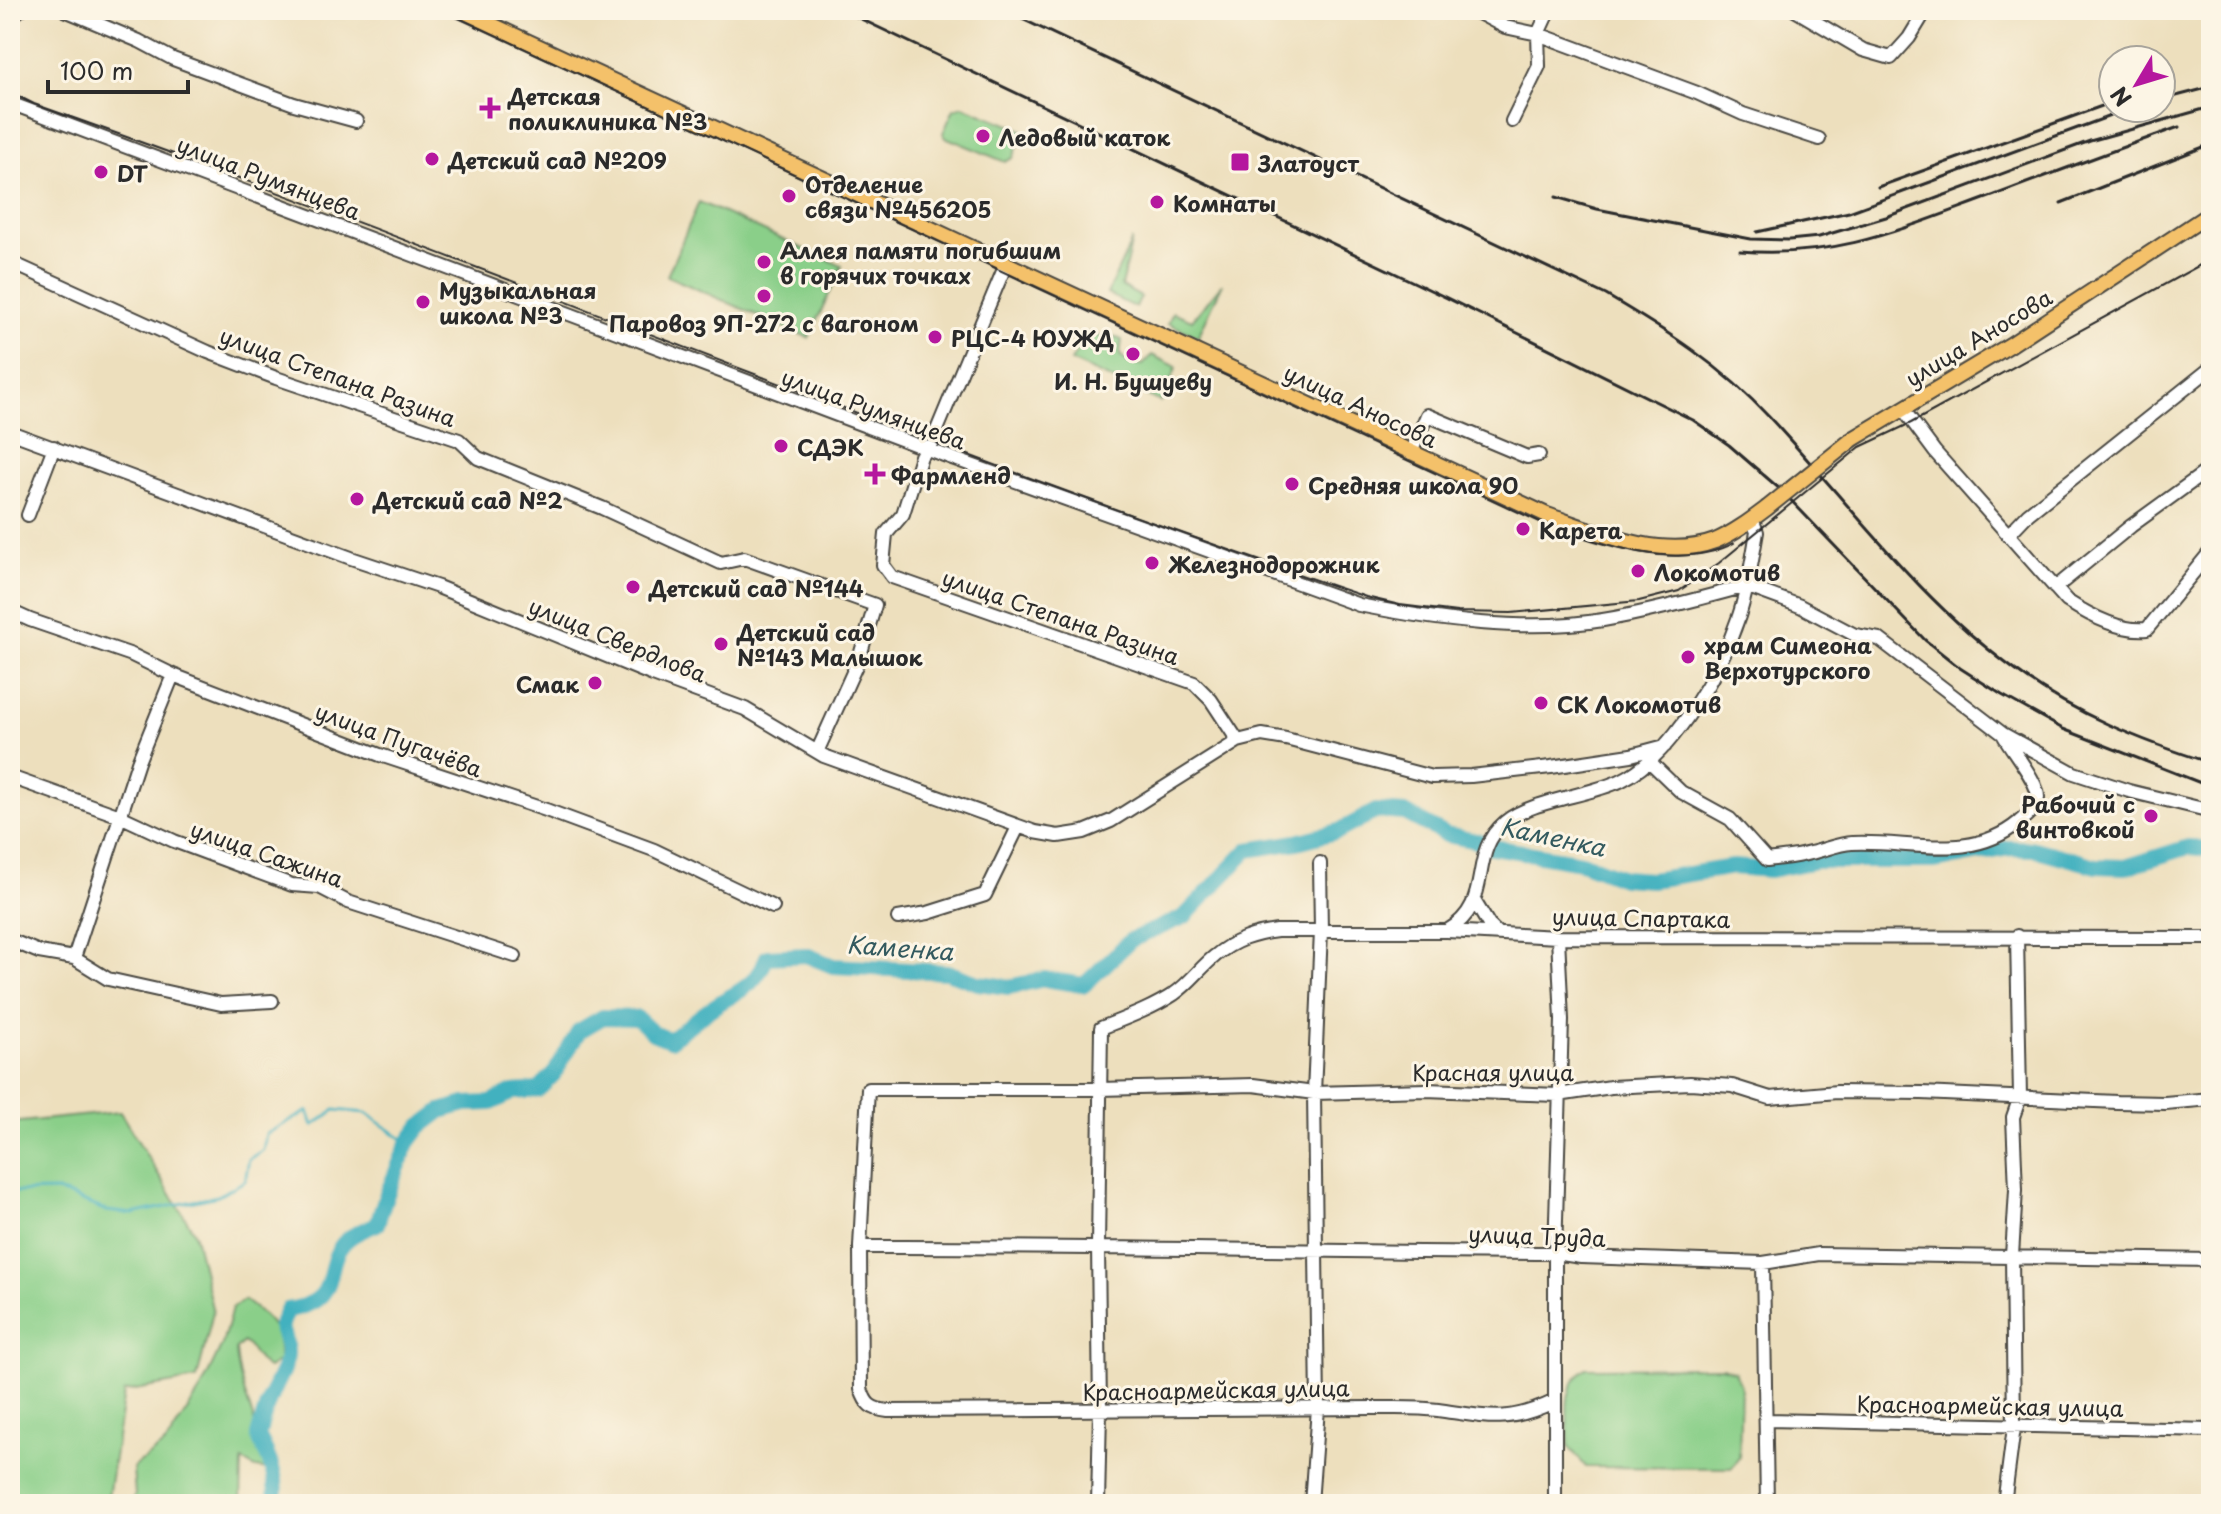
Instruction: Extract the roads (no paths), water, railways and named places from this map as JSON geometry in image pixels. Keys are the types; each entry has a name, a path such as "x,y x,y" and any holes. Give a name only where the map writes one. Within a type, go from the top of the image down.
{"main road":[{"name":"улица Аносова","path":"460,10 1547,515 1608,536 1654,545 1691,547 1708,543 1752,519 1853,439 2010,345 2211,213"}],"street":[{"path":"10,17 20,10"},
{"path":"65,10 173,59 294,104 356,121"},
{"path":"1473,10 1505,27 1538,34 1697,93 1743,114 1819,139"},
{"path":"1512,121 1539,66 1538,34 1549,10"},
{"path":"1795,10 1863,50 1891,58 1909,38 1926,10"},
{"name":"улица Румянцева","path":"10,103 927,449 1359,605 1508,625 1556,625 1601,620 1746,586"},
{"name":"улица Степана Разина","path":"10,262 208,352 459,440 478,458 602,508 721,563 744,558 875,605 859,659 817,752"},
{"path":"927,449 1006,264"},
{"path":"2008,535 2028,514 2211,368"},
{"path":"1903,409 1928,444 2008,535 2055,588 2080,610 2132,630 2147,629 2211,551"},
{"path":"1411,453 1427,415 1527,457 1539,455"},
{"name":"улица Свердлова","path":"10,432 337,553 438,587 745,709 817,752 1018,827 1058,836 1084,832 1111,821 1238,741"},
{"path":"28,515 54,447"},
{"name":"улица Степана Разина","path":"927,449 921,456 903,514 886,534 883,565 892,577 1194,683 1211,700 1238,741"},
{"path":"2055,588 2131,526 2211,468"},
{"path":"1447,931 1458,924 1475,902 1483,863 1495,831 1507,820 1620,781 1665,746 1693,711 1740,614 1757,532 1752,519"},
{"path":"1746,586 1800,606 1855,635 1879,639 2003,734 2074,773 2129,791 2211,811"},
{"name":"улица Пугачёва","path":"10,611 132,655 173,675 380,755 546,810 654,850 773,907"},
{"path":"74,958 159,703 173,675"},
{"path":"1649,761 1681,792 1730,819 1767,860 1811,853 1836,844 1956,846 1992,840 2030,812 2038,802 2029,775 2003,734"},
{"path":"1238,741 1262,735 1286,739 1432,777 1551,767 1631,755 1665,746"},
{"name":"улица Сажина","path":"10,777 120,816 174,841 292,885 319,887 348,902 515,956"},
{"path":"898,918 928,913 985,895 1018,827"},
{"path":"1311,1504 1318,1408 1314,1093 1321,931 1320,863"},
{"path":"1475,902 1497,933"},
{"name":"улица Спартака","path":"1100,1089 1101,1028 1175,994 1214,956 1236,941 1277,931 1447,931 1558,937 2211,938"},
{"path":"2004,1504 2014,1427 2012,1256 2016,1190 2013,1117 2020,1097 2017,936"},
{"path":"1555,1504 1555,1253 1562,1020 1558,937"},
{"path":"10,940 39,952 74,958 108,979 221,1004 272,1001"},
{"name":"Красная улица","path":"860,1247 868,1089 1100,1089 1253,1085 1314,1093 1426,1090 1558,1095 1611,1087 1690,1083 1732,1086 1770,1098 1837,1092 2165,1103 2211,1099"},
{"path":"1098,1504 1100,1089"},
{"name":"улица Труда","path":"860,1247 1098,1246 1316,1252 1555,1253 1581,1257 1763,1263 1819,1254 2211,1260"},
{"name":"Красноармейская улица","path":"860,1247 861,1389 864,1400 874,1409 1318,1408 1436,1410 1502,1418 1531,1413 1555,1401"},
{"path":"1763,1263 1767,1504"},
{"name":"Красноармейская улица","path":"1767,1420 2211,1430"}],"waterway":[{"name":"Каменка","path":"274,1504 274,1478 258,1436 286,1361 286,1346 280,1326 287,1310 306,1305 325,1290 340,1248 349,1238 377,1224 408,1143 420,1127 441,1111 465,1104 491,1103 513,1092 538,1090 554,1074 579,1031 603,1017 637,1018 653,1033 670,1040 750,983 767,957 806,955 833,966 947,972 978,983 1009,987 1044,979 1084,985 1131,940 1184,917 1248,850 1339,831 1376,811 1405,813 1446,835 1487,846 1581,862 1623,878 1651,880 1733,867 1770,870 1816,861 1933,861 2010,848 2034,849 2096,866 2125,867 2188,847 2211,849"},
{"path":"10,1192 57,1191 107,1211 132,1214 218,1196 245,1181 249,1159 263,1150 266,1134 308,1111 313,1126 335,1110 366,1113 408,1143"}],"tram line":[{"path":"442,10 1544,524 1614,546 1664,555 1713,552 1734,543"},
{"path":"10,92 34,104 368,226 865,416 1198,539 1366,597 1457,612 1511,613 1639,601 1679,591 1719,563 1860,447 1911,423 2211,259"}],"railway":[{"path":"842,10 1447,298 1693,420 1729,445 1781,490 1925,640 1960,668 2063,729 2211,787"},
{"path":"1003,10 1606,295 1650,322 1713,365 1751,399 1916,582 1947,613 2015,670 2037,686 2109,725 2211,763"},
{"path":"2177,96 2211,87"},
{"path":"1556,197 1597,209 1751,239 1819,237 1886,217 2090,141 2211,107"},
{"path":"1878,187 2097,108"},
{"path":"1757,232 1849,212 2097,121"},
{"path":"1740,251 1809,250 1870,238 1931,219 2179,127"},
{"path":"2061,203 2211,144"}],"place":[{"name":"Детская поликлиника №3","path":"490,108"},
{"name":"Ледовый каток","path":"983,136"},
{"name":"Детский сад №209","path":"432,159"},
{"name":"Златоуст","path":"1240,162"},
{"name":"DT","path":"101,172"},
{"name":"Отделение связи №456205","path":"789,196"},
{"name":"Комнаты","path":"1157,202"},
{"name":"Аллея памяти погибшим в горячих точках","path":"764,262"},
{"name":"Паровоз 9П-272 с вагоном","path":"764,296"},
{"name":"Музыкальная школа №3","path":"423,302"},
{"name":"РЦС-4 ЮУЖД","path":"935,337"},
{"name":"И. Н. Бушуеву","path":"1133,354"},
{"name":"СДЭК","path":"781,446"},
{"name":"Фармленд","path":"875,474"},
{"name":"Средняя школа 90","path":"1292,484"},
{"name":"Детский сад №2","path":"357,499"},
{"name":"Карета","path":"1523,529"},
{"name":"Железнодорожник","path":"1152,563"},
{"name":"Локомотив","path":"1638,571"},
{"name":"Детский сад №144","path":"633,587"},
{"name":"Детский сад №143 Малышок","path":"721,644"},
{"name":"храм Симеона Верхотурского","path":"1688,657"},
{"name":"Смак","path":"595,683"},
{"name":"СК Локомотив","path":"1541,703"},
{"name":"Рабочий с винтовкой","path":"2151,816"}]}
